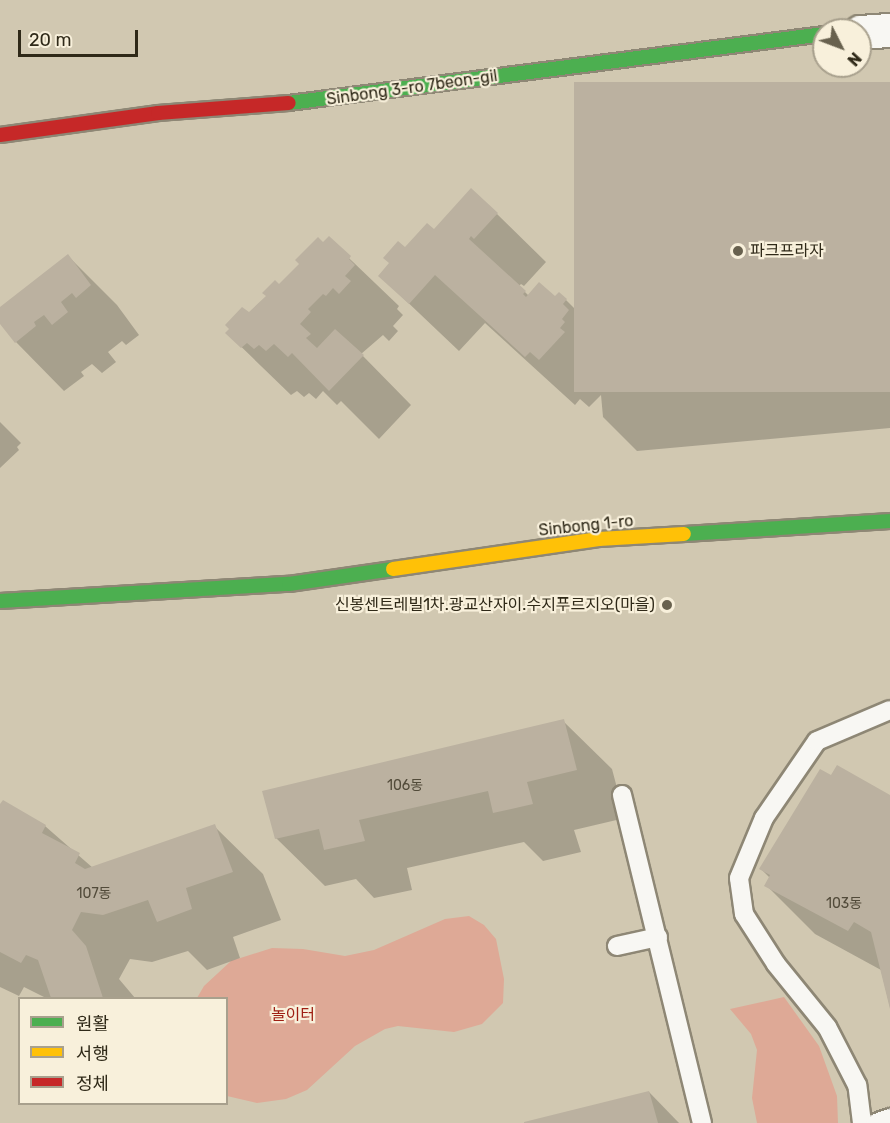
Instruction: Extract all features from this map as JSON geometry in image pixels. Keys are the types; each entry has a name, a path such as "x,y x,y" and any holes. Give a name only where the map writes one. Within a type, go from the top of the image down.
{"street":[{"path":"872,31 890,30"},
{"name":"Sinbong 3-ro 7beon-gil","path":"0,135 158,113 328,100 812,36"},
{"name":"Sinbong 1-ro","path":"0,601 288,584 599,539 890,521"}],"lane":[{"path":"862,1123 857,1085 827,1027 776,964 744,914 739,878 764,818 817,741 890,710"},
{"path":"622,795 702,1123"},
{"path":"617,946 658,937"},
{"path":"876,1123 890,1118"}],"green space":[{"name":"놀이터","path":"469,916 484,925 496,939 504,979 503,1003 482,1024 454,1032 398,1026 385,1029 355,1046 307,1090 286,1099 257,1103 228,1096 228,997 198,997 204,986 231,961 272,948 303,949 345,956 374,950 445,919"},
{"path":"784,997 819,1046 837,1096 838,1123 757,1123 752,1098 757,1050 751,1034 730,1009"}],"building":[{"name":"파크프라자","path":"574,82 890,82 890,392 574,392"},
{"path":"471,188 498,213 474,239 471,236 469,239 526,291 523,294 526,297 539,282 555,296 559,292 567,299 563,304 569,310 562,319 565,322 560,328 565,332 539,360 530,352 525,357 435,275 409,304 378,276 389,263 383,258 398,241 405,247 427,223 434,229"},
{"path":"329,236 351,256 349,259 355,265 345,276 351,281 339,294 333,288 326,296 323,294 308,309 311,312 300,324 311,334 306,338 317,348 335,329 364,355 329,391 292,353 288,357 274,344 266,351 259,345 254,349 247,343 241,348 225,333 229,329 225,325 242,307 249,312 266,296 262,293 275,280 279,284 299,264 295,260 318,237 323,242"},
{"path":"68,254 91,285 76,298 72,293 61,302 68,312 52,325 44,315 34,322 36,326 15,343 0,324 0,307"},
{"path":"564,719 577,770 527,782 533,804 493,813 488,791 359,820 365,841 324,850 319,829 275,839 262,791"},
{"path":"837,765 890,795 890,1009 871,932 854,922 848,931 764,886 770,875 759,869 820,769 831,775"},
{"path":"3,800 46,825 42,833 80,853 75,863 85,869 215,824 233,872 186,888 192,909 157,922 148,900 103,915 81,912 72,930 86,946 103,997 51,997 38,960 26,955 21,963 0,952 0,804"},
{"path":"649,1091 658,1123 524,1123 524,1122"}],"traffic: fast":[{"path":"289,103 812,36"},
{"path":"684,534 890,521"},
{"path":"0,601 289,584 393,569"}],"traffic: slow":[{"path":"393,569 599,539 684,534"}],"traffic: jam":[{"path":"0,135 158,113 289,103"}],"place":[{"name":"파크프라자","path":"738,251"},
{"name":"신봉센트레빌1차.광교산자이.수지푸르지오(마을)","path":"667,605"}]}
